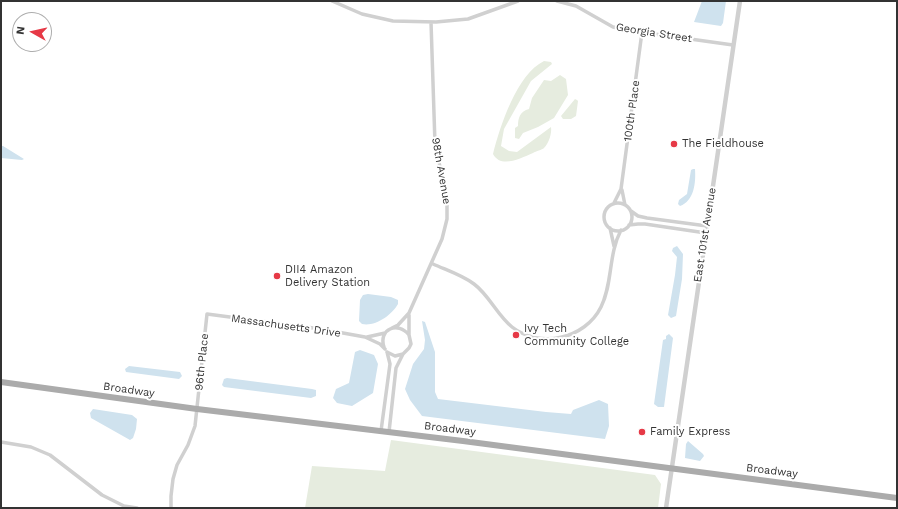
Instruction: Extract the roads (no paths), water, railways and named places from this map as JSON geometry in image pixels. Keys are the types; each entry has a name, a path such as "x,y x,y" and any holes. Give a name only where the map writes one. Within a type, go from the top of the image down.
{"main road":[{"name":"Broadway","path":"1,382 197,409 389,432 897,498"}],"street":[{"path":"332,1 362,14 393,21 431,22 468,19 518,1"},
{"name":"Georgia Street","path":"559,1 576,6 613,27 733,45"},
{"name":"East 101st Avenue","path":"666,508 740,1"},
{"name":"98th Avenue","path":"385,333 398,325 409,313 432,264 445,229 448,210 435,144 431,22"},
{"name":"100th Place","path":"614,203 621,189 642,32"},
{"name":"100th Place","path":"621,189 626,205"},
{"path":"706,233 645,224 629,225 621,230 615,231 606,224 604,214 606,209 614,203 622,203 626,205 631,212 638,216 707,226"},
{"path":"629,225 631,221 631,212"},
{"path":"610,228 614,247"},
{"path":"432,264 474,284 512,327 531,336 557,338 572,334 585,327 601,307 606,295 614,247 621,230"},
{"name":"98th Avenue","path":"389,432 396,368 410,344 409,313"},
{"name":"Massachusetts Drive","path":"207,314 321,329 365,337"},
{"name":"96th Place","path":"171,508 173,479 177,465 188,445 194,426 207,314"},
{"path":"392,328 402,328 409,335"},
{"path":"365,337 385,333"},
{"path":"381,431 390,364 382,341 385,333"},
{"path":"365,337 380,344 386,351 395,356 403,354"},
{"path":"1,442 31,447 50,455 102,495 124,506 137,508"}],"water":[{"path":"702,1 726,1 723,23 721,26 694,22"},
{"path":"1,146 3,146 24,159 1,158"},
{"path":"695,169 695,174 693,191 685,204 680,206 678,204 679,200 687,194 691,170"},
{"path":"677,246 683,254 682,279 676,316 671,318 668,315 677,257 672,251 673,248"},
{"path":"368,294 391,297 398,300 398,304 392,312 378,322 372,324 362,324 359,321 360,300 363,295"},
{"path":"422,321 425,322 435,352 435,392 438,399 571,414 573,410 599,400 608,404 609,426 605,439 422,416 410,400 405,389 413,364 424,349 425,340"},
{"path":"669,334 673,338 664,407 658,407 654,404 663,340 666,339 666,336"},
{"path":"360,350 374,355 378,364 373,393 352,406 337,403 333,398 336,389 349,383 355,352"},
{"path":"129,366 180,372 182,376 179,379 126,372 125,369"},
{"path":"227,378 312,389 316,390 316,396 311,398 224,387 222,385 224,379"},
{"path":"93,409 132,415 137,419 133,438 130,440 91,418 90,413"},
{"path":"688,441 703,454 704,456 700,461 685,458 686,444"}],"place":[{"name":"The Fieldhouse","path":"674,144"},
{"name":"DII4 Amazon Delivery Station","path":"277,276"},
{"name":"Ivy Tech Community College","path":"516,335"},
{"name":"Family Express","path":"642,432"}]}
